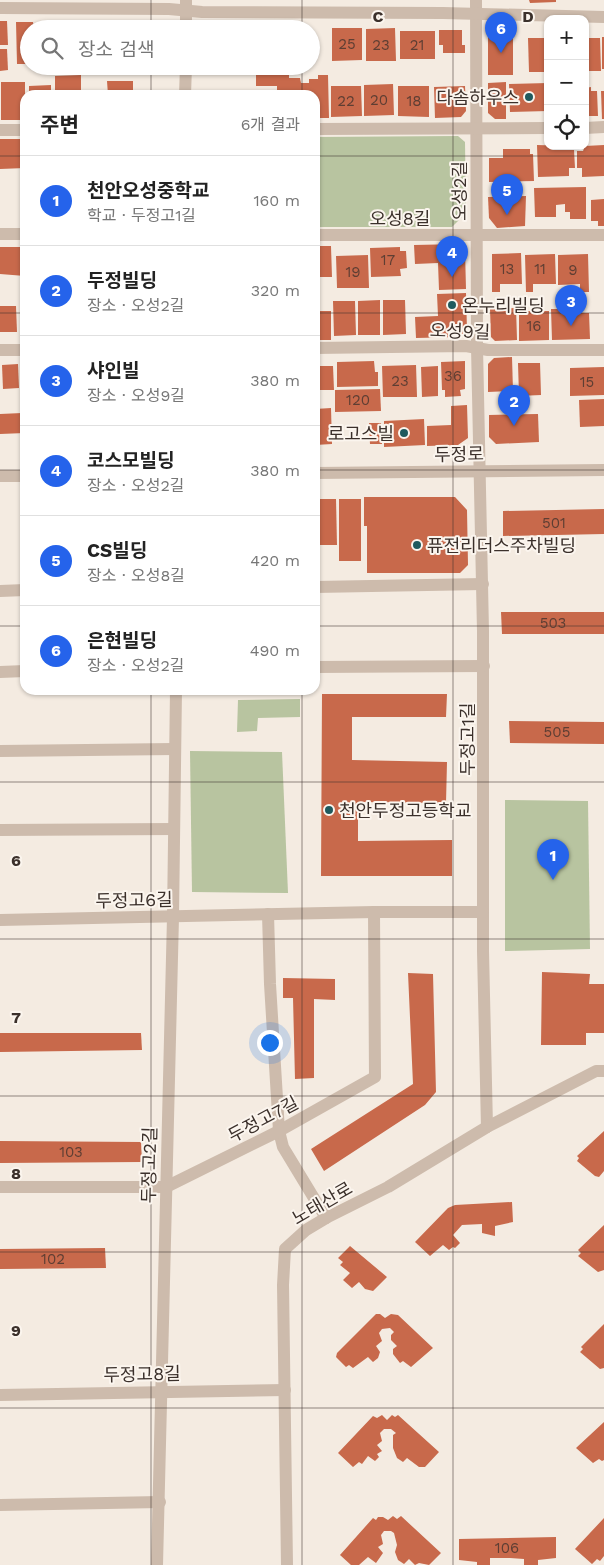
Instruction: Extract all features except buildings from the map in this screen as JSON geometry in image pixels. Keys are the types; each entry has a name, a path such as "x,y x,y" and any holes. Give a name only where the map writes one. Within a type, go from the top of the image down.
{"street":[{"name":"오성2길","path":"476,0 478,129 476,140 476,236 479,471"},
{"path":"186,5 186,20"},
{"path":"0,8 186,5 604,18"},
{"path":"186,75 186,90"},
{"path":"589,128 604,127"},
{"path":"320,129 544,128"},
{"path":"0,130 20,130"},
{"path":"0,234 20,234"},
{"name":"오성8길","path":"320,235 604,235"},
{"name":"오성9길","path":"320,348 477,347 488,350 604,350"},
{"path":"0,350 20,350"},
{"name":"두정로","path":"320,473 604,470"},
{"name":"두정고1길","path":"479,471 482,501 484,666 483,912 487,1127"},
{"path":"0,476 20,476"},
{"path":"320,587 483,584"},
{"path":"0,591 20,590"},
{"path":"320,667 484,666"},
{"path":"0,672 20,671"},
{"name":"두정고2길","path":"157,1565 174,917 176,695"},
{"path":"0,751 174,748"},
{"path":"0,830 174,829"},
{"name":"두정고6길","path":"0,920 374,912 483,912"},
{"name":"두정고7길","path":"0,1187 166,1188 279,1132 375,1077 374,912"},
{"path":"268,914 270,984 279,1132 283,1147 326,1218"},
{"name":"노태산로","path":"287,1565 282,1285 285,1249 306,1230 388,1187 487,1127 596,1071 604,1071"},
{"name":"두정고8길","path":"0,1395 285,1390"},
{"path":"0,1505 160,1502"}],"green space":[{"path":"458,136 465,142 466,213 452,227 320,227 320,137"},
{"path":"300,699 300,717 258,718 257,731 237,732 238,700"},
{"path":"190,751 282,752 288,893 192,892"},
{"path":"505,800 588,801 590,949 505,951"}],"place":[{"name":"은현빌딩","path":"501,53"},
{"name":"다솜하우스","path":"529,97"},
{"name":"CS빌딩","path":"507,215"},
{"name":"코스모빌딩","path":"452,277"},
{"name":"온누리빌딩","path":"452,305"},
{"name":"샤인빌","path":"571,326"},
{"name":"두정빌딩","path":"514,426"},
{"name":"로고스빌","path":"404,433"},
{"name":"퓨전리더스주차빌딩","path":"417,545"},
{"name":"천안두정고등학교","path":"329,810"},
{"name":"천안오성중학교","path":"553,880"}]}
